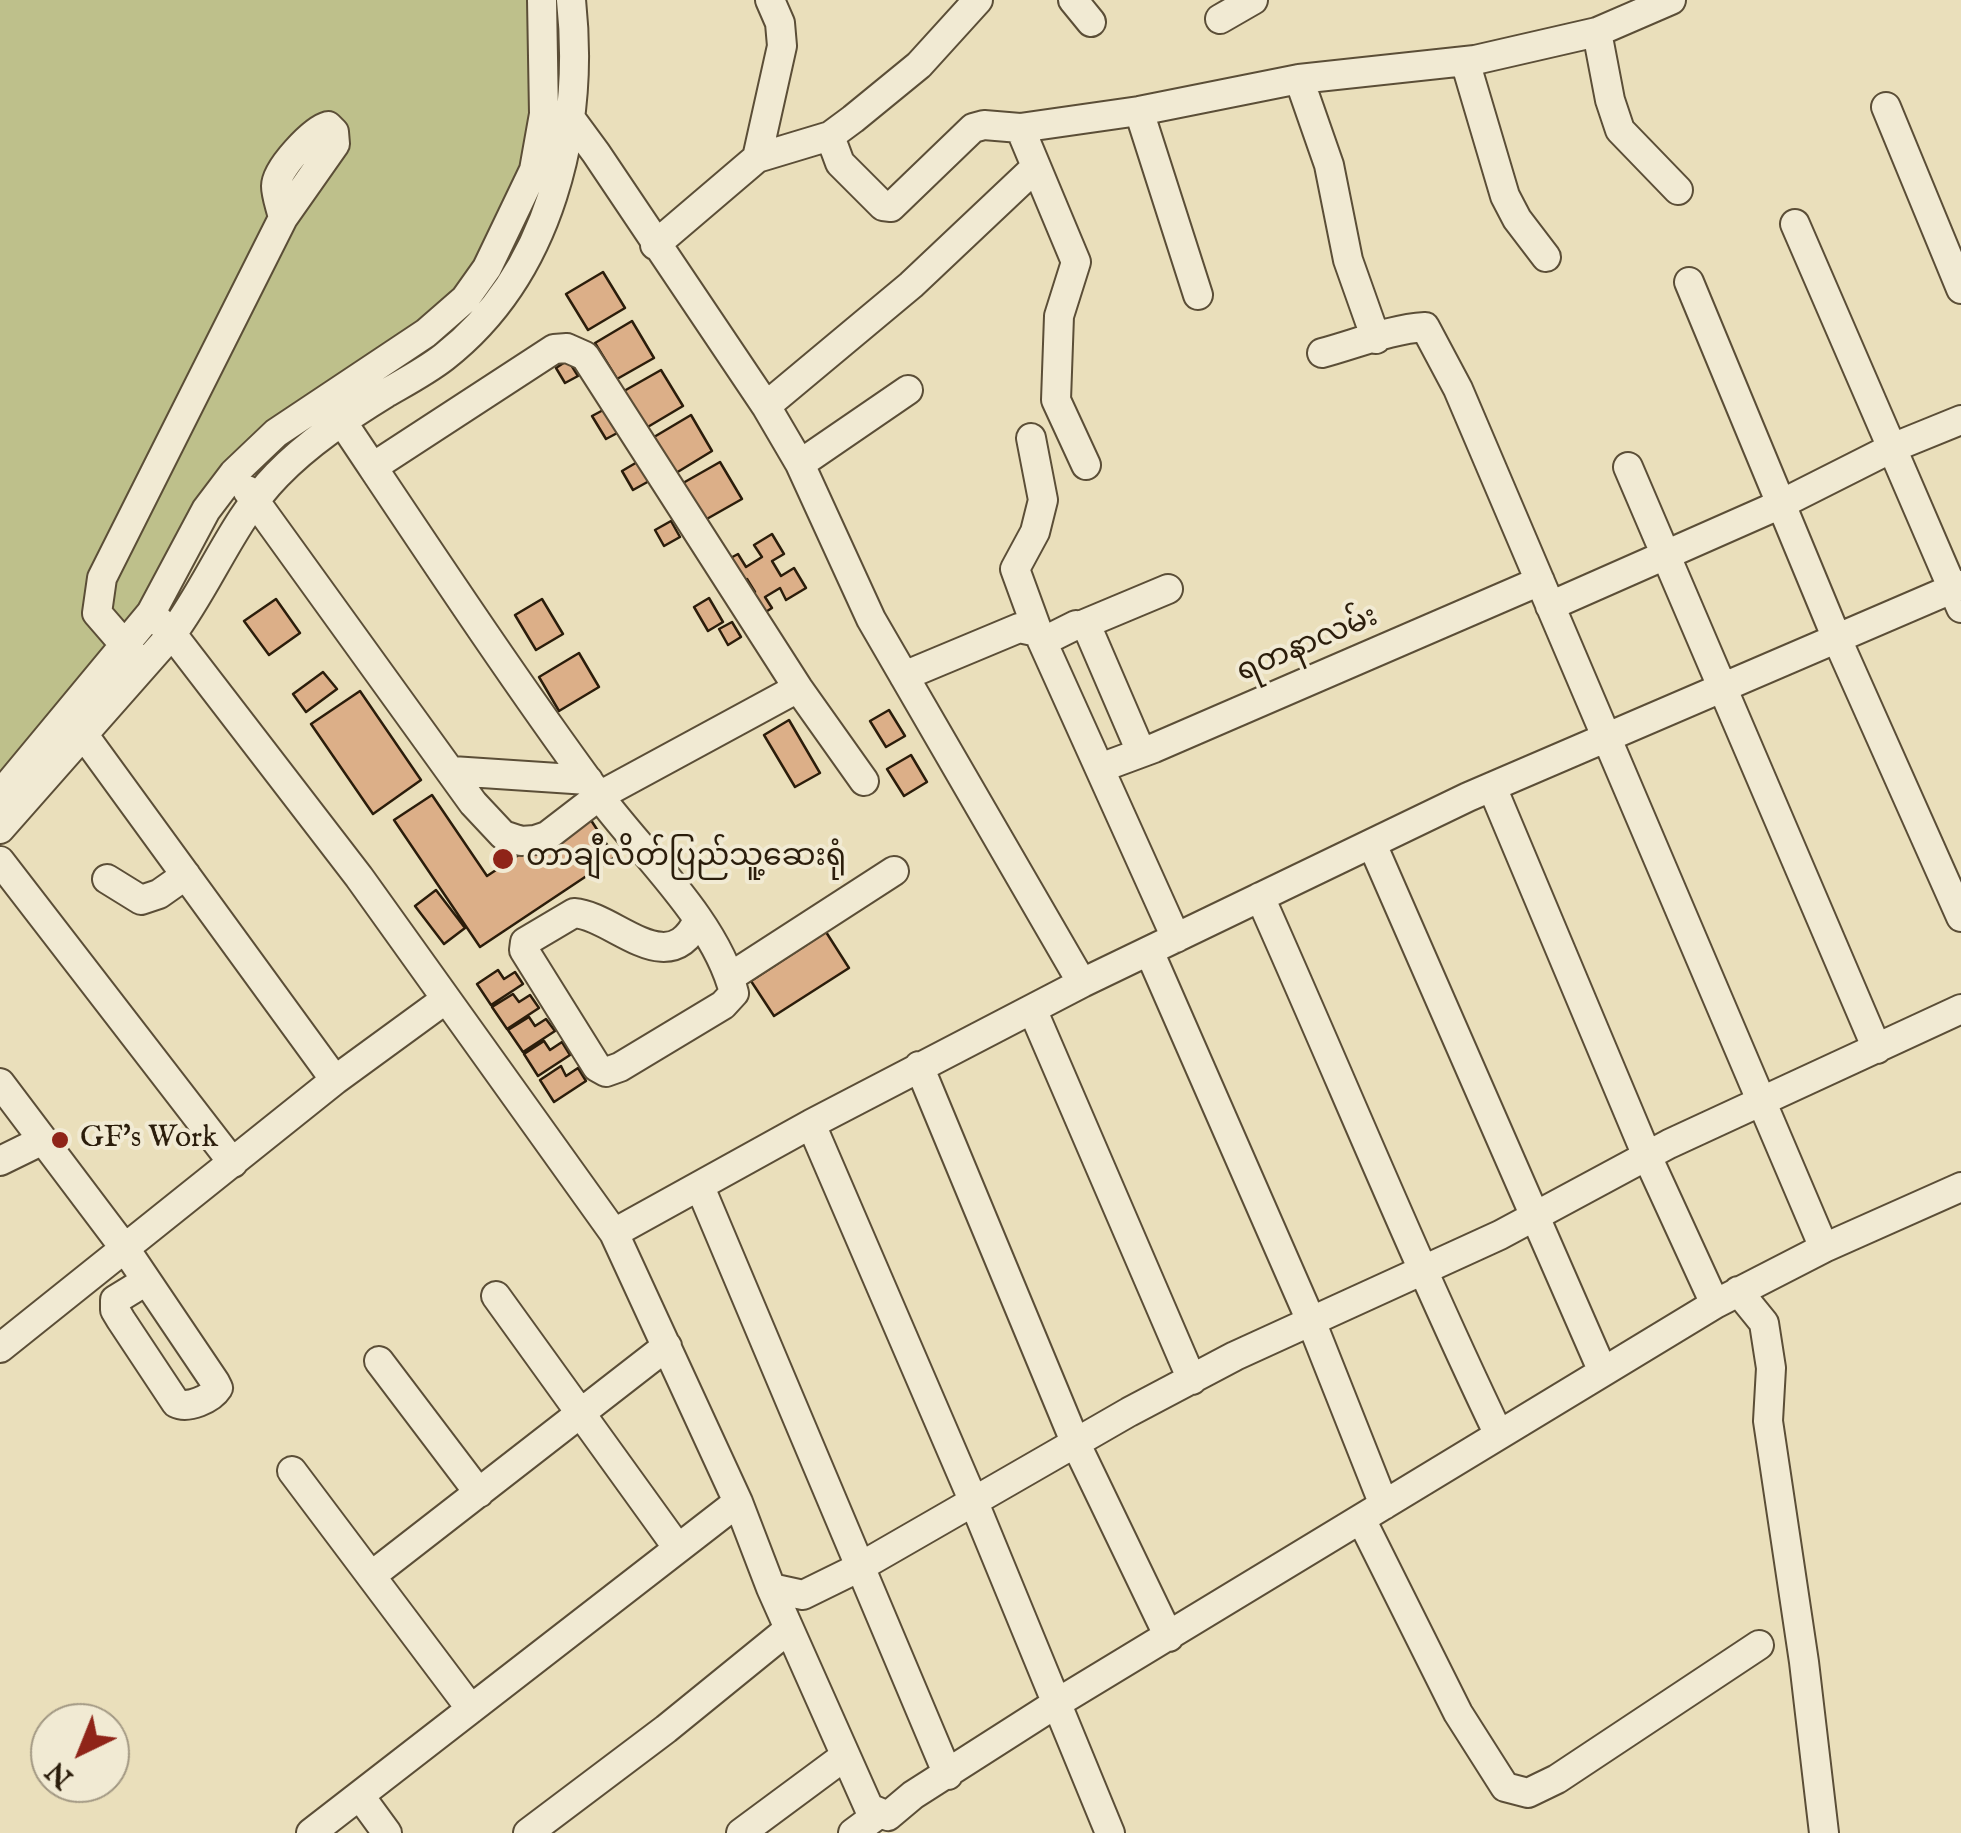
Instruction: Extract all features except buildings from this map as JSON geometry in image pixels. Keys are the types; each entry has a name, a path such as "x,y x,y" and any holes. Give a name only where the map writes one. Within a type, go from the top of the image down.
{"street":[{"path":"542,0 558,116 656,245 766,406 800,464 872,620 1082,982"},
{"path":"0,794 134,657 172,634 190,610 237,526 275,477 324,434 443,358 486,319 529,256 556,186 558,116 574,26 571,0"},
{"path":"758,158 782,46 780,23 770,0"},
{"path":"656,245 758,158 830,136 920,66 978,0"},
{"path":"1220,19 1253,0"},
{"path":"830,136 840,162 886,207 902,200 958,140 984,125 1020,128 1138,111 1298,79 1464,61 1597,32 1671,0"},
{"path":"1597,32 1620,130 1678,190"},
{"path":"1464,61 1505,196 1516,219 1546,256"},
{"path":"1298,79 1329,166 1348,260 1376,340"},
{"path":"1886,107 1961,289"},
{"path":"1138,111 1198,295"},
{"path":"0,829 83,734 134,657 151,613 206,510 234,473 276,433 426,332 465,298 487,268 558,116"},
{"path":"1020,128 1076,262 1059,316 1056,400 1086,465"},
{"path":"766,406 911,284 1036,166"},
{"path":"134,657 97,614 102,578 283,218"},
{"path":"614,1233 919,1066 1260,897 1492,787 1720,688 1837,638 1958,594 1795,224"},
{"path":"1689,282 1837,638 1961,917"},
{"path":"1322,353 1376,340 1405,328 1425,327 1458,389 1824,1248"},
{"path":"373,467 554,349 567,348 585,356 798,688 864,781"},
{"path":"800,464 908,390"},
{"name":"ရတနာလမ်း","path":"1100,768 1545,594 1665,558 1892,448 1961,420"},
{"path":"343,422 593,788 698,920 730,977 734,993 723,1004 620,1067 606,1072 597,1068 524,950 525,942 574,913 592,917 625,937 657,946 679,945 691,936 698,920"},
{"path":"1031,438 1043,500 1035,532 1015,569 1041,637 1176,938"},
{"path":"1628,467 1877,1050"},
{"path":"234,473 473,803 503,835 521,841 547,836 593,788 798,688"},
{"path":"1082,626 1168,589"},
{"path":"151,613 172,634 359,876 614,1233 738,1502 771,1588 869,1808 887,1821"},
{"path":"904,676 1018,628 1041,637 1082,626 1088,629 1141,752"},
{"path":"83,734 336,1080"},
{"path":"452,771 593,788"},
{"path":"1492,787 1646,1156 1727,1297 1764,1323 1771,1368 1768,1422 1824,1833"},
{"path":"1372,844 1603,1372"},
{"path":"0,862 233,1162"},
{"path":"730,977 894,871"},
{"path":"106,879 141,900 160,894 186,875"},
{"path":"1260,897 1390,1190 1421,1272 1499,1435"},
{"path":"1149,950 1312,1322 1373,1512 1458,1713 1505,1787 1528,1793 1557,1779 1759,1645"},
{"path":"5,1334 126,1250 336,1080 446,999"},
{"path":"771,1588 803,1595 1192,1380 1535,1216 1646,1156 1961,1008"},
{"path":"1032,1011 1192,1380"},
{"path":"919,1066 1076,1444 1169,1637"},
{"path":"0,1083 146,1281"},
{"path":"811,1124 973,1500 1110,1833"},
{"path":"0,1161 43,1140"},
{"path":"853,1833 887,1821 913,1794 1057,1703 1727,1297 1824,1248 1961,1187"},
{"path":"700,1188 948,1774"},
{"path":"496,1296 677,1547"},
{"path":"371,1576 667,1346"},
{"path":"378,1361 479,1494"},
{"path":"292,1471 471,1709"},
{"path":"311,1833 738,1502"},
{"path":"528,1833 666,1729 789,1628"},
{"path":"741,1833 846,1756"},
{"path":"360,1796 387,1833"}],"green space":[{"path":"0,0 542,0 538,142 502,250 448,312 289,407 222,495 168,585 0,785"}],"place":[{"name":"တာချီလိတ်ပြည်သူ့ဆေးရုံ","path":"503,859"},
{"name":"GF's Work","path":"60,1140"}]}
